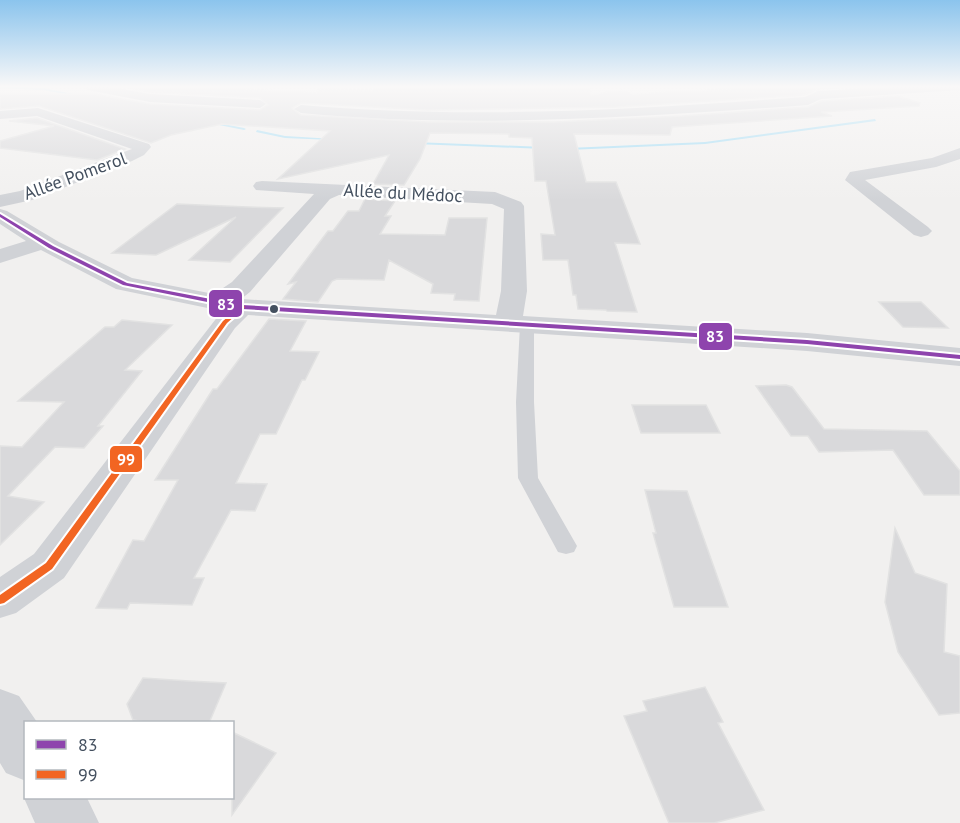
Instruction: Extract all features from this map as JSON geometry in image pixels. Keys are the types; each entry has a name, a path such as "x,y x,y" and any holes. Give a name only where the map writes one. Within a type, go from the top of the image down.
{"street":[{"name":"Allée Pomerol","path":"0,201 25,196 138,152 143,147 75,124"},
{"path":"921,231 854,180 856,176 936,162 960,153"},
{"path":"936,162 960,168"},
{"path":"262,186 336,189"},
{"name":"Allée du Médoc","path":"0,600 49,566 225,322 230,305 241,287 323,195 336,189 495,198 514,206 514,291 517,324"},
{"path":"0,215 45,242 125,284 230,305 807,342 960,357"},
{"path":"0,256 45,242"},
{"path":"0,714 24,751"},
{"path":"54,799 69,823"}],"lane":[{"path":"517,324 525,402 528,478 566,546"}],"building":[{"path":"40,124 55,124 125,149 97,160 0,148 0,141 54,126"},
{"path":"95,124 220,124 171,135 151,143"},
{"path":"228,124 710,124 672,127 670,135 574,134 586,182 616,182 640,244 615,243 637,312 578,309 576,295 573,295 568,260 543,260 541,234 555,235 546,181 535,181 532,138 509,137 509,134 430,133 420,159 404,185 373,184 389,155 278,179 330,131"},
{"path":"365,199 395,201 385,216 391,216 380,234 445,235 449,218 487,218 479,301 454,300 455,294 431,293 433,284 389,260 384,280 337,279 332,281 318,302 283,299 296,282 288,284 328,231 333,231 348,211 359,211"},
{"path":"177,204 283,208 230,262 189,260 236,217 156,255 112,253"},
{"path":"879,302 921,302 948,328 903,327"},
{"path":"269,319 306,321 290,351 319,352 305,380 302,380 276,434 260,434 236,483 267,484 255,511 231,510 194,578 204,578 192,605 130,603 127,609 96,608 133,540 144,541 178,480 155,480 213,389 217,389"},
{"path":"122,320 172,325 125,370 142,371 98,426 103,426 84,448 55,447 8,496 44,502 0,545 0,446 22,447 64,402 18,401 105,327 114,327"},
{"path":"786,385 792,387 824,429 927,431 960,471 960,495 924,495 893,450 819,452 808,436 791,436 756,386"},
{"path":"632,405 706,405 720,433 641,433"},
{"path":"645,490 687,491 728,607 674,607 653,533 656,533"},
{"path":"895,528 915,573 947,584 944,652 960,656 960,713 939,715 898,652 885,602"},
{"path":"143,678 226,683 210,721 133,720 127,704"},
{"path":"705,687 723,722 718,723 764,810 714,823 669,823 624,716 647,711 643,701"},
{"path":"234,733 276,753 232,815 232,799 234,799"}],"waterway":[{"path":"221,124 244,129"},
{"path":"568,149 705,143 842,124"},
{"path":"257,131 285,137 332,139"},
{"path":"415,143 545,148"}],"transit line":[{"name":"83","path":"0,215 51,247 125,284 242,307 807,342 960,357"},
{"name":"99","path":"0,600 49,566 225,322 242,307"}]}
